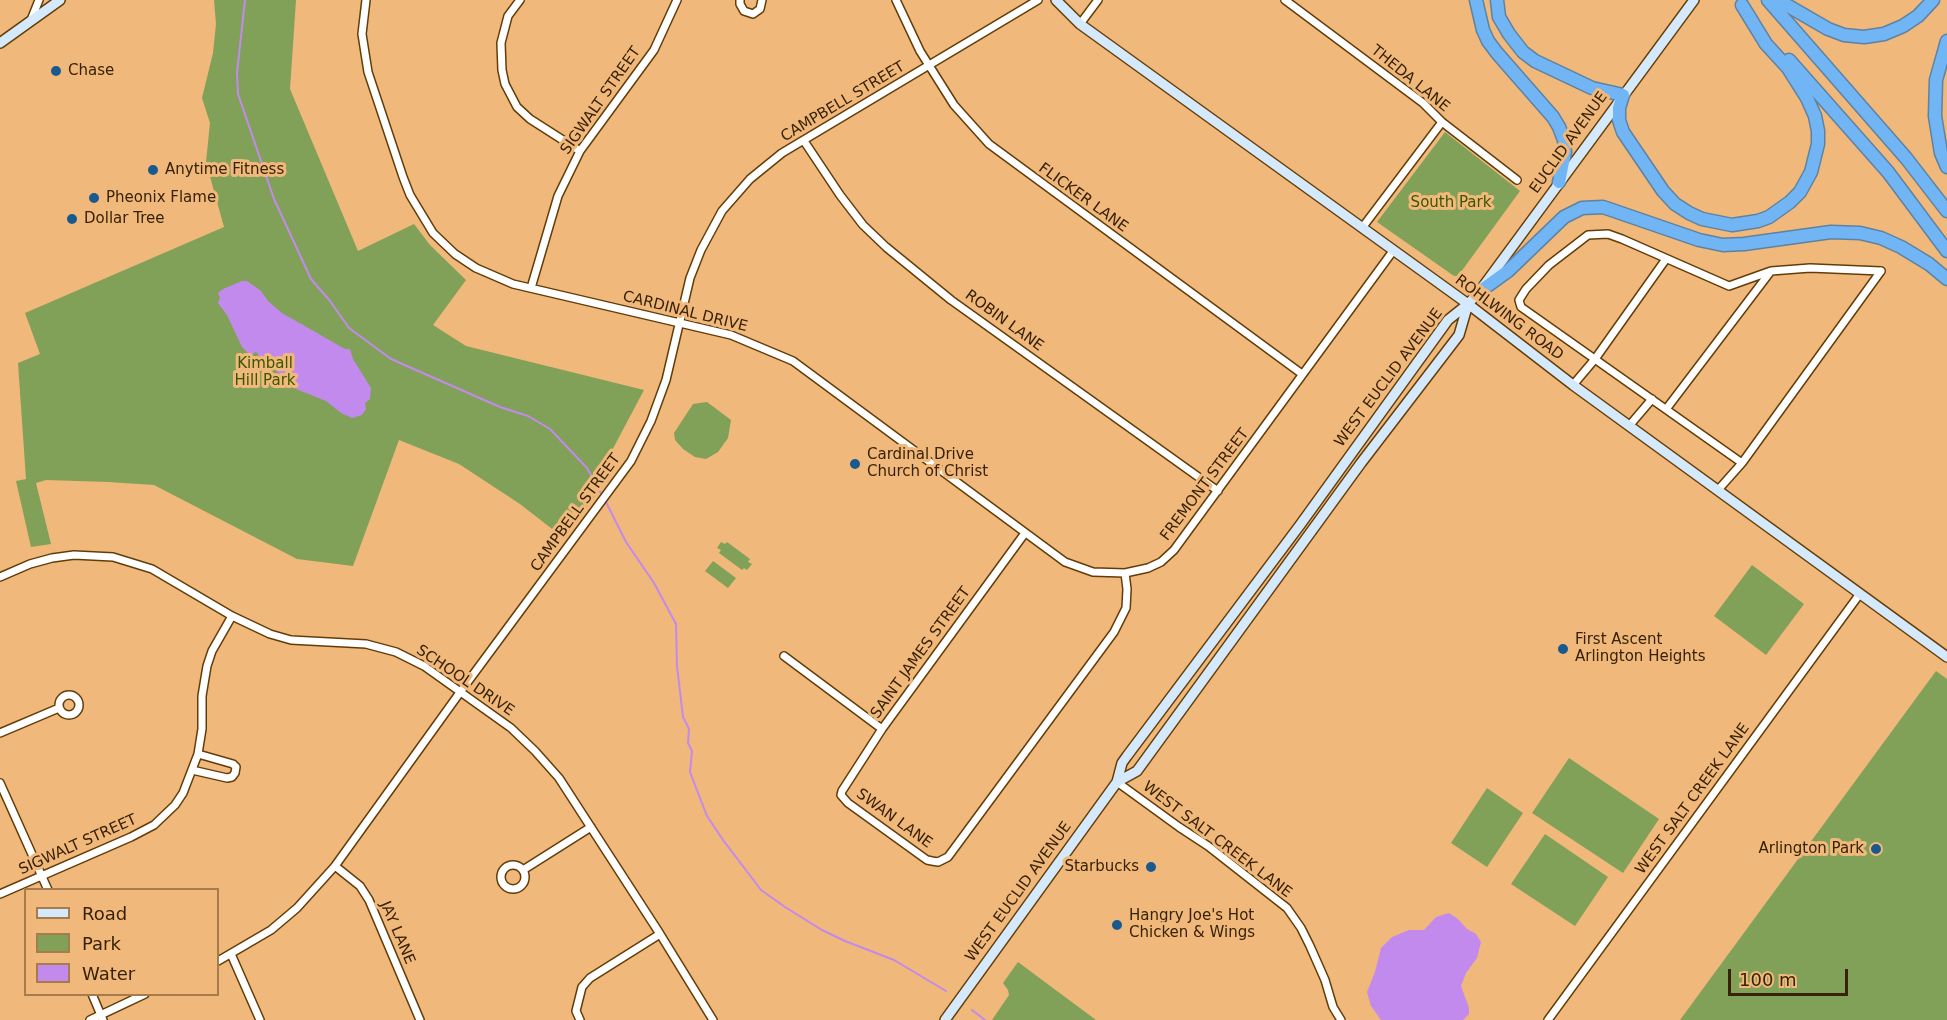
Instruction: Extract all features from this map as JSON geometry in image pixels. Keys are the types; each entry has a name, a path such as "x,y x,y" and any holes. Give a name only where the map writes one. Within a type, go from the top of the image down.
{"highway":[{"path":"1476,0 1488,41 1554,117 1559,127 1564,140 1565,152 1559,182"},
{"path":"1497,0 1499,17 1523,52 1535,61 1592,88 1623,95 1619,108 1619,120 1623,132 1663,191 1683,209 1702,219 1732,225 1758,221 1780,210 1800,192 1811,172 1818,144 1815,116 1807,98 1788,68 1766,44 1739,3"},
{"path":"1768,0 1906,158 1947,211"},
{"path":"1778,0 1828,29 1844,35 1864,37 1884,34 1904,26 1918,16 1933,0"},
{"path":"1739,3 1888,172 1947,251"},
{"path":"1947,41 1936,80 1935,116 1941,153 1947,166"},
{"path":"1479,292 1508,271 1564,218 1582,208 1603,207 1699,240 1723,245 1831,232 1860,233 1881,238 1901,247 1929,264 1947,279"}],"main road":[{"path":"0,43 60,0"},
{"name":"ROHLWING ROAD","path":"1056,0 1080,24 1468,304 1573,385 1947,657"},
{"name":"EUCLID AVENUE","path":"1468,304 1693,1"},
{"name":"WEST EUCLID AVENUE","path":"1117,782 1137,771 1361,463 1459,335 1468,304"},
{"name":"WEST EUCLID AVENUE","path":"945,1020 1117,782 1122,763 1127,756 1307,516 1448,320 1468,304"}],"street":[{"path":"31,20 39,0"},
{"name":"CARDINAL DRIVE","path":"366,0 362,34 368,72 403,177 419,211 434,233 455,254 496,278 731,335 793,361 1065,562 1093,572 1125,573"},
{"path":"520,0 508,16 501,43 505,84 517,107 530,119 580,151"},
{"name":"SIGWALT STREET","path":"531,288 551,215 580,151 647,60 661,37 677,0"},
{"path":"741,0 740,4 744,11 753,14 760,9 762,0"},
{"name":"FLICKER LANE","path":"896,0 909,30 930,67 965,119 996,150 1302,374"},
{"name":"CAMPBELL STREET","path":"219,960 271,930 297,908 335,866 461,691 632,461 651,421 666,380 690,278 701,250 722,211 750,179 782,153 930,67 1038,0"},
{"path":"1080,24 1098,0"},
{"name":"THEDA LANE","path":"1285,0 1423,103 1442,122 1517,180"},
{"path":"1362,228 1442,122"},
{"name":"ROBIN LANE","path":"804,141 857,218 886,247 951,300 1218,491"},
{"path":"1718,490 1742,463 1881,271 1810,268 1771,271 1730,286 1608,234 1588,235 1549,265 1526,289 1519,300 1521,307 1742,463"},
{"name":"FREMONT STREET","path":"1125,573 1139,571 1161,562 1174,549 1393,251"},
{"path":"1573,385 1595,359 1666,259"},
{"path":"1666,408 1771,271"},
{"path":"1629,426 1652,399"},
{"name":"SAINT JAMES STREET","path":"842,791 882,729 1025,534"},
{"name":"SCHOOL DRIVE","path":"0,577 30,564 52,558 75,555 113,557 152,569 232,616 270,634 291,640 366,644 396,652 424,666 511,728 560,778 713,1020"},
{"name":"SWAN LANE","path":"842,791 841,795 848,803 927,860 938,862 948,857 1119,625 1127,600 1125,573"},
{"name":"WEST SALT CREEK LANE","path":"1548,1020 1859,595"},
{"name":"SIGWALT STREET","path":"0,894 131,837 154,825 176,805 198,754 202,729 202,696 207,666 212,651 232,616"},
{"path":"784,656 882,729"},
{"path":"0,733 59,708"},
{"path":"192,770 227,778 232,777 235,772 236,767 233,764 198,754"},
{"name":"WEST SALT CREEK LANE","path":"1117,782 1208,846 1287,908 1310,946 1325,980 1333,1007 1341,1020"},
{"path":"0,783 47,888"},
{"path":"523,870 591,827"},
{"name":"JAY LANE","path":"335,866 360,886 369,900 420,1020"},
{"path":"580,1020 576,1011 582,987 590,978 660,934"},
{"path":"231,954 260,1020"},
{"path":"93,996 102,1017"},
{"path":"90,1020 102,1017 141,996"}],"green space":[{"name":"Kimball Hill Park","path":"214,0 296,0 290,89 358,251 414,224 430,245 466,280 433,325 466,346 644,390 608,458 610,476 587,507 576,508 556,532 520,504 459,464 399,440 353,566 297,559 154,485 108,482 46,480 36,483 51,544 31,547 16,481 26,479 18,363 40,354 25,313 224,227 206,162 210,123 202,98 213,53 216,24"},
{"name":"South Park","path":"1445,132 1520,191 1458,276 1454,276 1377,222"},
{"path":"707,402 731,420 728,438 718,452 706,459 695,457 683,449 675,440 674,433 693,404"},
{"path":"721,542 725,544 727,542 750,559 748,562 752,564 747,570 744,568 742,570 719,553 721,550 717,548"},
{"path":"713,561 736,578 728,588 705,571"},
{"path":"1752,565 1804,604 1766,655 1714,616"},
{"name":"Arlington Park","path":"1936,671 1947,679 1947,1020 1680,1020"},
{"path":"1569,758 1659,819 1623,873 1532,813"},
{"path":"1487,788 1523,813 1487,867 1451,843"},
{"path":"1545,834 1608,877 1575,926 1511,884"},
{"path":"1018,962 1096,1020 992,1020 1009,995 1003,983"}],"water":[{"path":"242,281 247,281 261,291 268,301 282,313 345,349 350,349 353,359 371,388 370,399 365,403 366,409 362,415 352,418 341,413 326,401 296,389 272,367 258,359 258,353 255,352 251,356 242,347 227,315 218,303 220,298 218,293"},
{"path":"1449,913 1476,934 1481,942 1477,958 1466,973 1461,986 1469,1014 1463,1020 1381,1020 1371,1006 1367,992 1381,948 1392,937 1409,930 1424,930 1436,917"}],"waterway":[{"path":"245,0 237,73 238,94 274,199 311,279 349,328 391,359 500,407 528,416 550,429 587,468 602,495"},
{"path":"605,500 626,542 654,583 676,624 677,666 683,717 689,729 688,743 692,751 690,772 707,816 723,840 761,890 785,907 822,930 894,960 946,991"},
{"path":"972,1010 985,1020"}],"place":[{"name":"Chase","path":"56,71"},
{"name":"Anytime Fitness","path":"153,170"},
{"name":"Pheonix Flame","path":"94,198"},
{"name":"Dollar Tree","path":"72,219"},
{"name":"Cardinal Drive Church of Christ","path":"855,464"},
{"name":"First Ascent Arlington Heights","path":"1563,649"},
{"name":"Arlington Park","path":"1876,849"},
{"name":"Starbucks","path":"1151,867"},
{"name":"Hangry Joe's Hot Chicken & Wings","path":"1117,925"}]}
